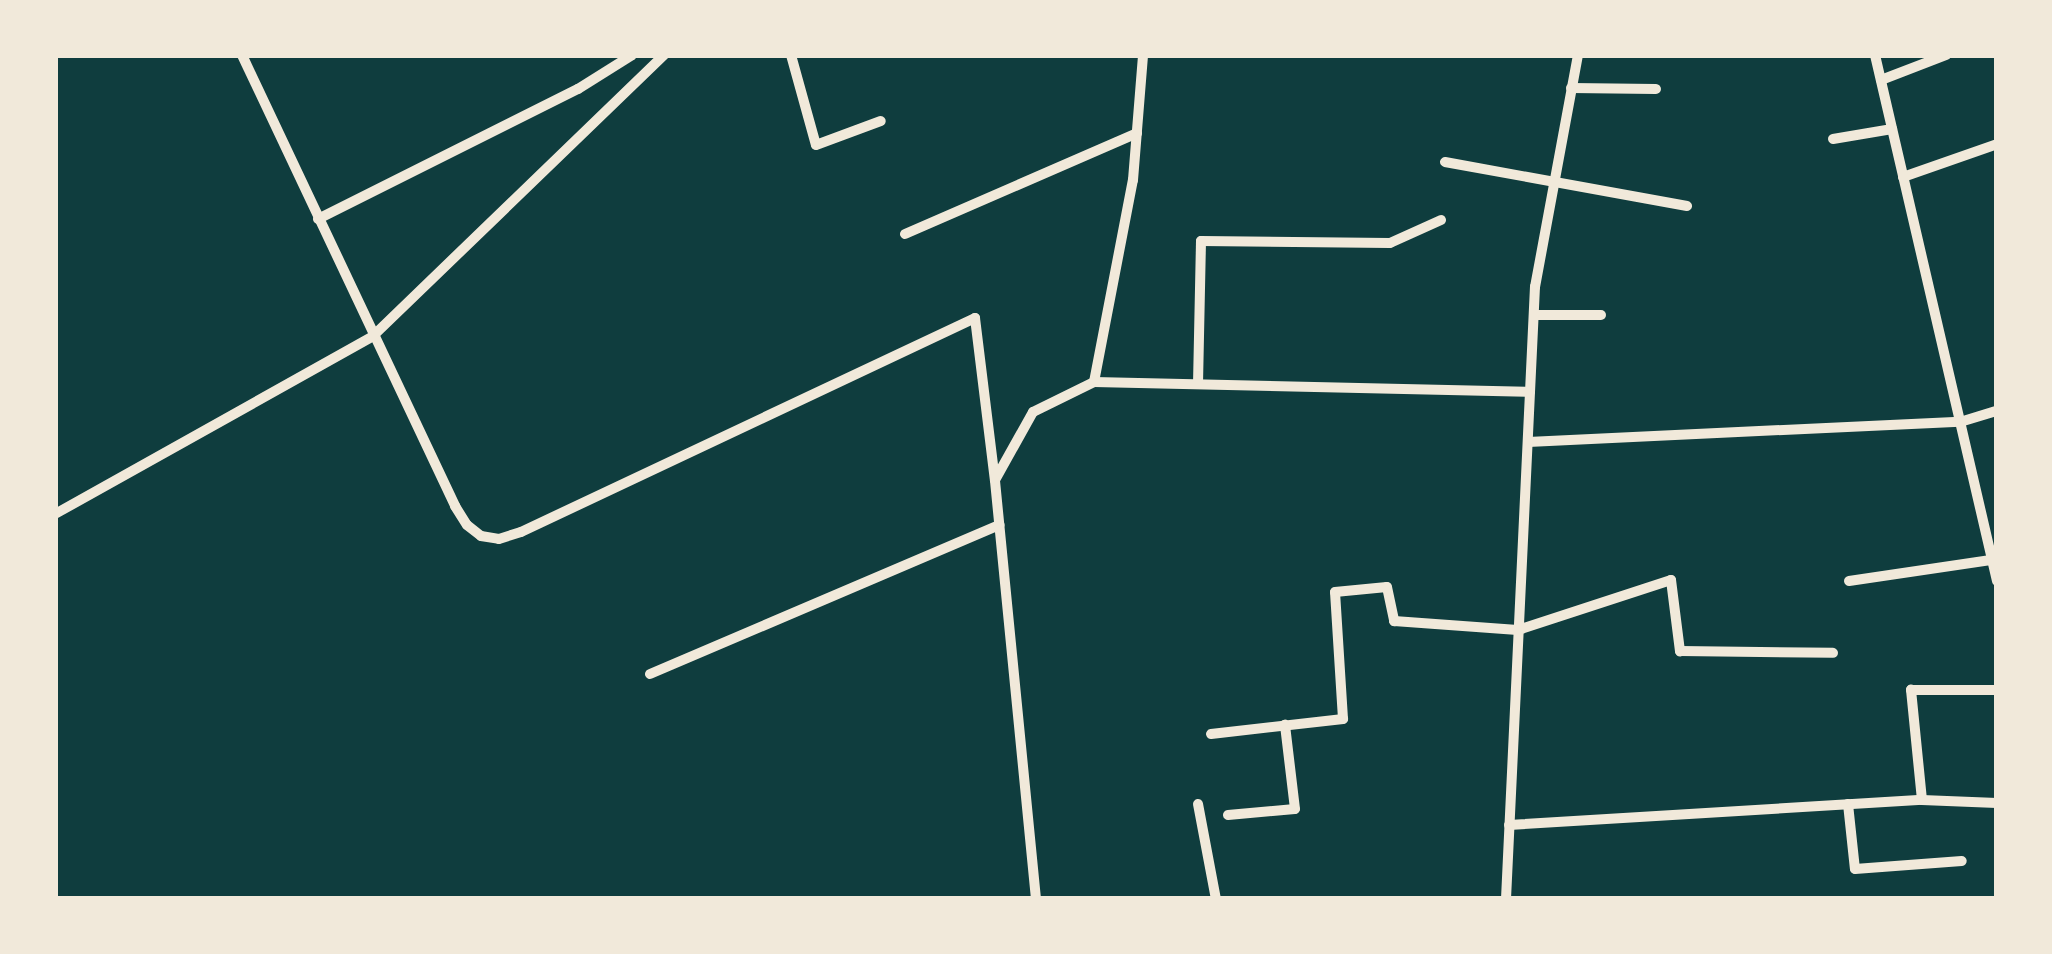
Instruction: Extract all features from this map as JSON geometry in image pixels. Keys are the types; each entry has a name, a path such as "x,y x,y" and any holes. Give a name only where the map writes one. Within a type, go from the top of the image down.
{"street":[{"path":"242,55 456,506 466,525 480,536 499,539 521,532 975,318 1000,525 1036,899"},
{"path":"318,219 578,89 632,55"},
{"path":"55,514 373,336 664,55"},
{"path":"792,55 816,145 881,120"},
{"path":"1094,382 1133,180 1143,55"},
{"path":"1506,899 1534,315 1578,55"},
{"path":"1875,55 1997,582"},
{"path":"1881,80 1946,55"},
{"path":"1572,88 1656,89"},
{"path":"1833,140 1892,129"},
{"path":"905,234 1136,133"},
{"path":"1903,177 1997,144"},
{"path":"1445,162 1554,185 1687,206"},
{"path":"1198,384 1201,241 1390,243 1442,220"},
{"path":"1534,315 1601,315"},
{"path":"995,480 1032,412 1094,382 1530,392"},
{"path":"1528,442 1960,422 1997,411"},
{"path":"650,674 1000,525"},
{"path":"1849,581 1992,560"},
{"path":"1211,734 1343,719 1334,592 1387,587 1394,621 1518,630 1671,580 1680,651 1833,653"},
{"path":"1922,800 1911,690 1997,690"},
{"path":"1228,815 1295,809 1285,726"},
{"path":"1509,826 1922,800 1997,804"},
{"path":"1198,804 1216,899"},
{"path":"1848,804 1855,869 1962,861"}]}
